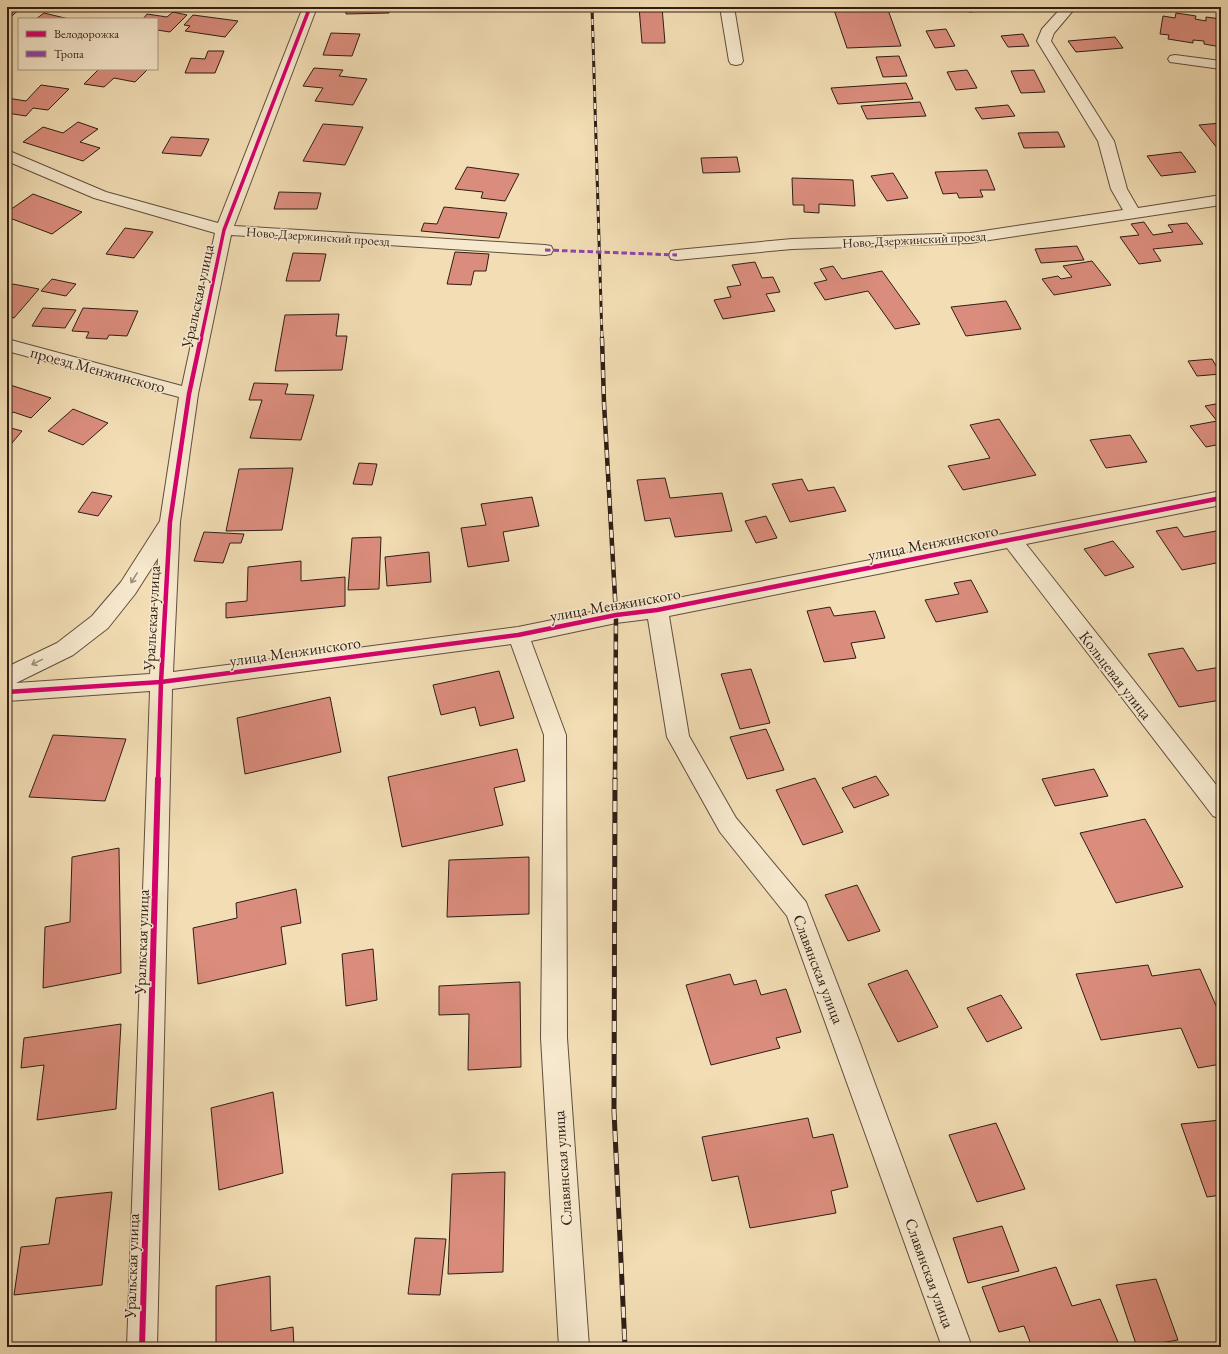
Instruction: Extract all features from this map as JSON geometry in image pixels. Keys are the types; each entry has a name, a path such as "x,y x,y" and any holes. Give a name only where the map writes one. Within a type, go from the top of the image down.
{"street":[{"name":"Уральская улица","path":"142,1347 161,682 170,522 189,394 224,230 310,7"},
{"path":"727,7 736,61"},
{"path":"1069,7 1047,32 1044,41 1106,141 1119,189 1132,214"},
{"path":"1176,59 1221,65"},
{"name":"Ново-Дзержинский проезд","path":"7,155 100,195 224,230 545,250"},
{"name":"Ново-Дзержинский проезд","path":"677,255 792,244 970,238 1221,200"},
{"name":"проезд Менжинского","path":"7,345 189,394"},
{"name":"улица Менжинского","path":"7,692 161,682 518,635 616,615 657,610 1221,498"},
{"path":"7,677 65,648 100,622 128,588 170,522"},
{"name":"Кольцевая улица","path":"1012,540 1221,809"},
{"name":"Славянская улица","path":"657,610 678,737 728,825 796,910 847,1043 957,1347"},
{"name":"Славянская улица","path":"518,635 555,735 554,1038 574,1347"}],"building":[{"path":"7,7 13,7 20,9 7,19"},
{"path":"346,7 390,7 389,13 346,14"},
{"path":"639,7 662,7 665,43 642,43"},
{"path":"833,7 887,7 901,46 847,48"},
{"path":"966,7 994,7 995,10 969,12"},
{"path":"173,12 187,15 170,32 158,30 158,18 144,18 147,14 167,17"},
{"path":"44,13 65,18 37,18"},
{"path":"1176,13 1196,16 1195,19 1206,21 1206,17 1221,19 1221,47 1204,44 1204,41 1193,40 1193,43 1168,39 1169,35 1160,34 1163,16 1175,18"},
{"path":"193,15 238,21 225,37 185,31 190,26 184,25"},
{"path":"946,29 955,46 935,48 926,31"},
{"path":"331,33 360,34 352,56 323,55"},
{"path":"1023,34 1029,46 1008,47 1001,36"},
{"path":"1115,37 1123,48 1076,52 1068,41"},
{"path":"208,51 224,51 215,73 185,73 191,58 205,59"},
{"path":"899,56 907,76 883,77 876,57"},
{"path":"314,68 343,70 339,76 367,79 353,105 315,101 323,88 303,86"},
{"path":"98,70 147,70 135,82 114,78 104,87 84,84"},
{"path":"967,70 977,88 956,90 947,72"},
{"path":"1034,70 1045,92 1021,93 1011,71"},
{"path":"906,83 913,99 838,104 831,88"},
{"path":"41,85 69,89 48,110 33,108 26,116 7,113 7,98 26,101"},
{"path":"920,102 926,116 867,119 861,106"},
{"path":"1008,105 1015,116 982,119 975,108"},
{"path":"78,122 98,129 80,142 100,148 83,161 23,142 43,127 63,133"},
{"path":"1221,123 1221,153 1199,125"},
{"path":"323,124 363,127 345,165 303,161"},
{"path":"1058,132 1065,147 1024,148 1018,133"},
{"path":"171,137 209,139 201,156 162,153"},
{"path":"1181,152 1196,172 1161,176 1147,156"},
{"path":"737,157 740,172 703,173 701,158"},
{"path":"467,167 519,174 505,201 481,198 483,192 455,189"},
{"path":"987,170 995,190 980,190 983,197 959,198 957,193 943,194 935,172"},
{"path":"893,173 908,198 887,201 871,176"},
{"path":"792,178 853,180 855,206 819,204 819,213 804,212 804,205 793,205"},
{"path":"279,192 321,193 317,209 274,209"},
{"path":"33,194 82,212 52,234 7,217 7,212"},
{"path":"444,207 507,213 499,238 421,231 424,223 437,224"},
{"path":"1144,222 1153,235 1173,232 1168,225 1187,223 1203,244 1153,249 1161,261 1139,264 1120,237 1139,235 1131,224"},
{"path":"125,228 153,232 134,258 106,254"},
{"path":"1077,246 1084,260 1041,263 1035,249"},
{"path":"455,252 489,254 486,271 474,271 471,285 447,284"},
{"path":"293,253 326,254 320,281 286,281"},
{"path":"1092,261 1111,285 1054,295 1042,279 1058,276 1061,279 1072,277 1063,266"},
{"path":"755,262 762,278 773,277 780,292 766,294 775,311 723,319 714,300 731,297 727,287 741,285 732,265"},
{"path":"833,266 842,279 882,271 920,324 895,329 868,291 825,300 814,283 827,280 820,269"},
{"path":"52,279 76,284 66,296 41,291"},
{"path":"13,284 39,289 14,318 7,316 7,287 10,287"},
{"path":"1006,301 1021,329 966,336 951,307"},
{"path":"43,308 76,310 65,328 32,326"},
{"path":"83,308 138,311 127,336 109,335 107,339 86,338 89,332 72,331"},
{"path":"339,314 336,336 347,336 342,370 275,371 285,315"},
{"path":"1212,359 1221,374 1197,376 1188,361"},
{"path":"254,383 288,384 285,394 314,395 301,440 250,438 262,400 249,400"},
{"path":"7,384 51,398 31,418 13,412 7,419"},
{"path":"1221,403 1221,444 1206,447 1190,426 1217,421 1205,406"},
{"path":"73,409 108,423 83,445 48,431"},
{"path":"999,419 1036,475 963,490 948,466 990,458 970,425"},
{"path":"7,427 22,431 7,449"},
{"path":"1130,435 1147,462 1106,468 1090,440"},
{"path":"359,463 377,464 372,485 353,484"},
{"path":"293,468 282,530 226,531 239,469"},
{"path":"665,478 670,498 722,493 732,531 675,537 670,518 645,521 637,480"},
{"path":"802,479 808,491 834,487 846,511 790,522 772,484"},
{"path":"92,492 112,496 98,516 78,512"},
{"path":"532,497 539,526 503,532 509,561 468,567 461,528 486,525 481,504"},
{"path":"766,516 777,538 756,543 745,521"},
{"path":"1177,527 1184,537 1216,531 1221,537 1221,562 1182,570 1156,531"},
{"path":"204,532 244,534 241,543 230,543 223,563 194,561"},
{"path":"381,537 379,589 348,590 352,538"},
{"path":"1113,541 1134,567 1105,576 1084,549"},
{"path":"429,552 431,582 387,586 385,557"},
{"path":"301,561 301,581 345,577 345,606 226,618 226,603 247,601 248,567"},
{"path":"971,580 988,612 936,622 925,600 959,594 954,583"},
{"path":"830,607 834,616 875,611 885,638 851,643 856,658 824,662 807,611"},
{"path":"1183,648 1197,671 1221,667 1221,700 1179,707 1148,654"},
{"path":"751,669 770,723 740,729 721,674"},
{"path":"499,671 514,718 480,726 475,707 441,715 433,685"},
{"path":"330,697 341,752 245,774 237,718"},
{"path":"766,729 784,770 747,779 730,737"},
{"path":"53,735 126,739 105,801 29,797"},
{"path":"517,749 525,781 494,788 503,825 402,847 388,777"},
{"path":"1094,769 1108,796 1055,806 1042,779"},
{"path":"876,776 889,795 854,808 842,788"},
{"path":"815,778 843,832 803,845 776,790"},
{"path":"1145,819 1183,887 1116,903 1080,833"},
{"path":"119,848 121,973 43,988 45,927 70,922 72,857"},
{"path":"529,857 529,914 447,917 449,860"},
{"path":"857,885 880,931 848,941 825,895"},
{"path":"296,889 301,923 281,927 286,964 198,984 193,928 237,918 236,903"},
{"path":"373,949 377,1000 346,1006 342,954"},
{"path":"1148,965 1152,976 1200,969 1221,1017 1221,1064 1198,1068 1181,1028 1101,1040 1076,974"},
{"path":"907,970 938,1027 898,1042 868,984"},
{"path":"730,974 734,985 756,980 761,995 786,989 801,1032 776,1038 780,1048 711,1065 686,985"},
{"path":"520,982 521,1067 468,1070 469,1014 439,1015 439,986"},
{"path":"1001,995 1022,1028 987,1042 967,1008"},
{"path":"121,1024 116,1109 37,1120 44,1065 21,1068 24,1038"},
{"path":"273,1092 283,1173 219,1190 211,1108"},
{"path":"808,1118 813,1138 833,1134 848,1187 831,1191 836,1213 750,1228 738,1176 712,1181 702,1137"},
{"path":"1221,1120 1221,1195 1207,1197 1181,1124"},
{"path":"996,1123 1025,1189 977,1202 949,1135"},
{"path":"505,1172 503,1272 448,1274 452,1174"},
{"path":"112,1192 102,1285 14,1295 21,1247 49,1244 56,1198"},
{"path":"1002,1226 1019,1271 968,1283 953,1238"},
{"path":"415,1238 446,1239 440,1295 408,1294"},
{"path":"1056,1267 1072,1306 1100,1299 1120,1347 1032,1347 1024,1326 999,1332 982,1287"},
{"path":"270,1276 271,1331 293,1327 294,1347 216,1347 216,1286"},
{"path":"1156,1279 1178,1340 1137,1347 1116,1285"}],"railway":[{"path":"592,7 602,339"},
{"path":"602,338 604,403 616,615 615,780"},
{"path":"615,779 614,1111 625,1347"}],"marked path":[{"path":"545,250 677,255"}],"cycle path":[{"path":"142,1347 161,682 170,522 189,394 224,230 310,7"},
{"path":"7,692 161,682 518,635 616,615 657,610 1221,498"}]}
